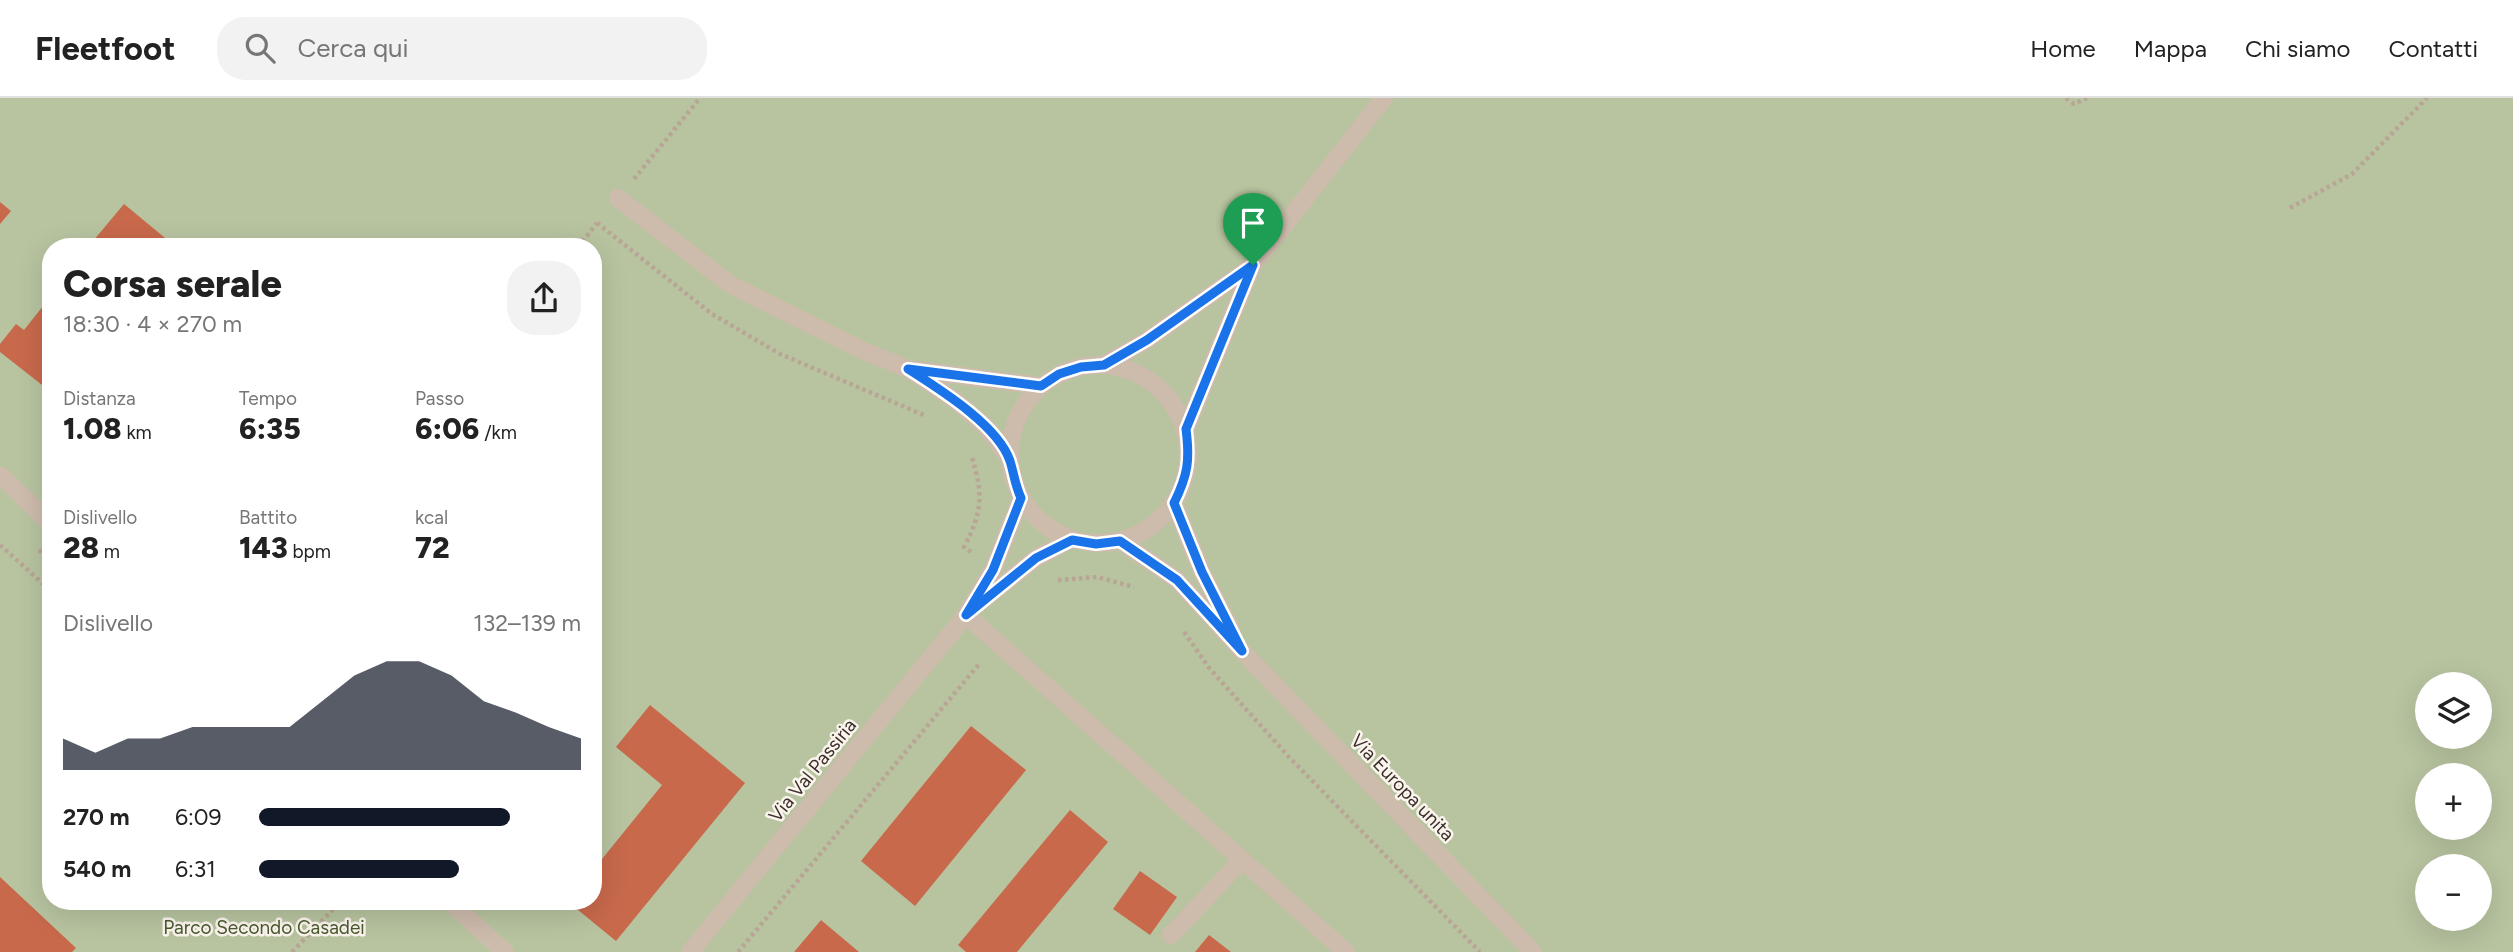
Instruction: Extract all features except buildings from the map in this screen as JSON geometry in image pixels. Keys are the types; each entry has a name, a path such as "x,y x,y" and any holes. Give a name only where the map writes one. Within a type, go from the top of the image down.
{"street":[{"path":"1186,429 1253,265 1384,98"},
{"path":"618,198 731,285 862,350 908,369 955,400 988,429 1010,460"},
{"path":"1104,365 1147,340 1253,265"},
{"path":"1104,365 1130,370 1155,384 1174,404 1186,429 1189,454 1185,480 1174,503 1160,521 1141,533 1120,541 1096,544 1072,540 1051,530 1034,516 1021,498 1013,480 1010,460 1011,439 1017,420 1027,402 1041,386 1059,374 1081,367 1104,365"},
{"path":"908,369 1041,386"},
{"path":"0,475 42,515"},
{"name":"Via Val Passiria","path":"690,952 966,615 993,570 1021,498"},
{"name":"Via Europa unita","path":"1174,503 1202,572 1242,651"},
{"name":"Via Val Passiria","path":"966,615 1036,558 1072,540"},
{"name":"Via Europa unita","path":"1120,541 1177,580 1242,651 1534,952"},
{"path":"966,615 1346,952"},
{"path":"1171,935 1242,860"},
{"path":"459,910 505,952"}],"path":[{"path":"585,238 700,98"},
{"path":"2066,98 2074,104 2087,98"},
{"path":"2290,208 2353,174 2427,98"},
{"path":"597,223 712,314 780,354 937,420"},
{"path":"969,446 981,500 977,523 964,547 993,570"},
{"path":"0,545 42,583"},
{"path":"292,952 332,910"}],"green space":[{"name":"Parco Secondo Casadei","path":"0,98 2513,98 2513,952 0,952"}],"route":[{"path":"1253,265 1186,429 1189,454 1185,480 1174,503 1202,572 1242,651 1177,580 1120,541 1096,544 1072,540 1036,558 966,615 993,570 1021,498 1013,480 1010,460 988,429 955,400 908,369 1041,386 1059,374 1081,367 1104,365 1184,316 1253,265"}]}
